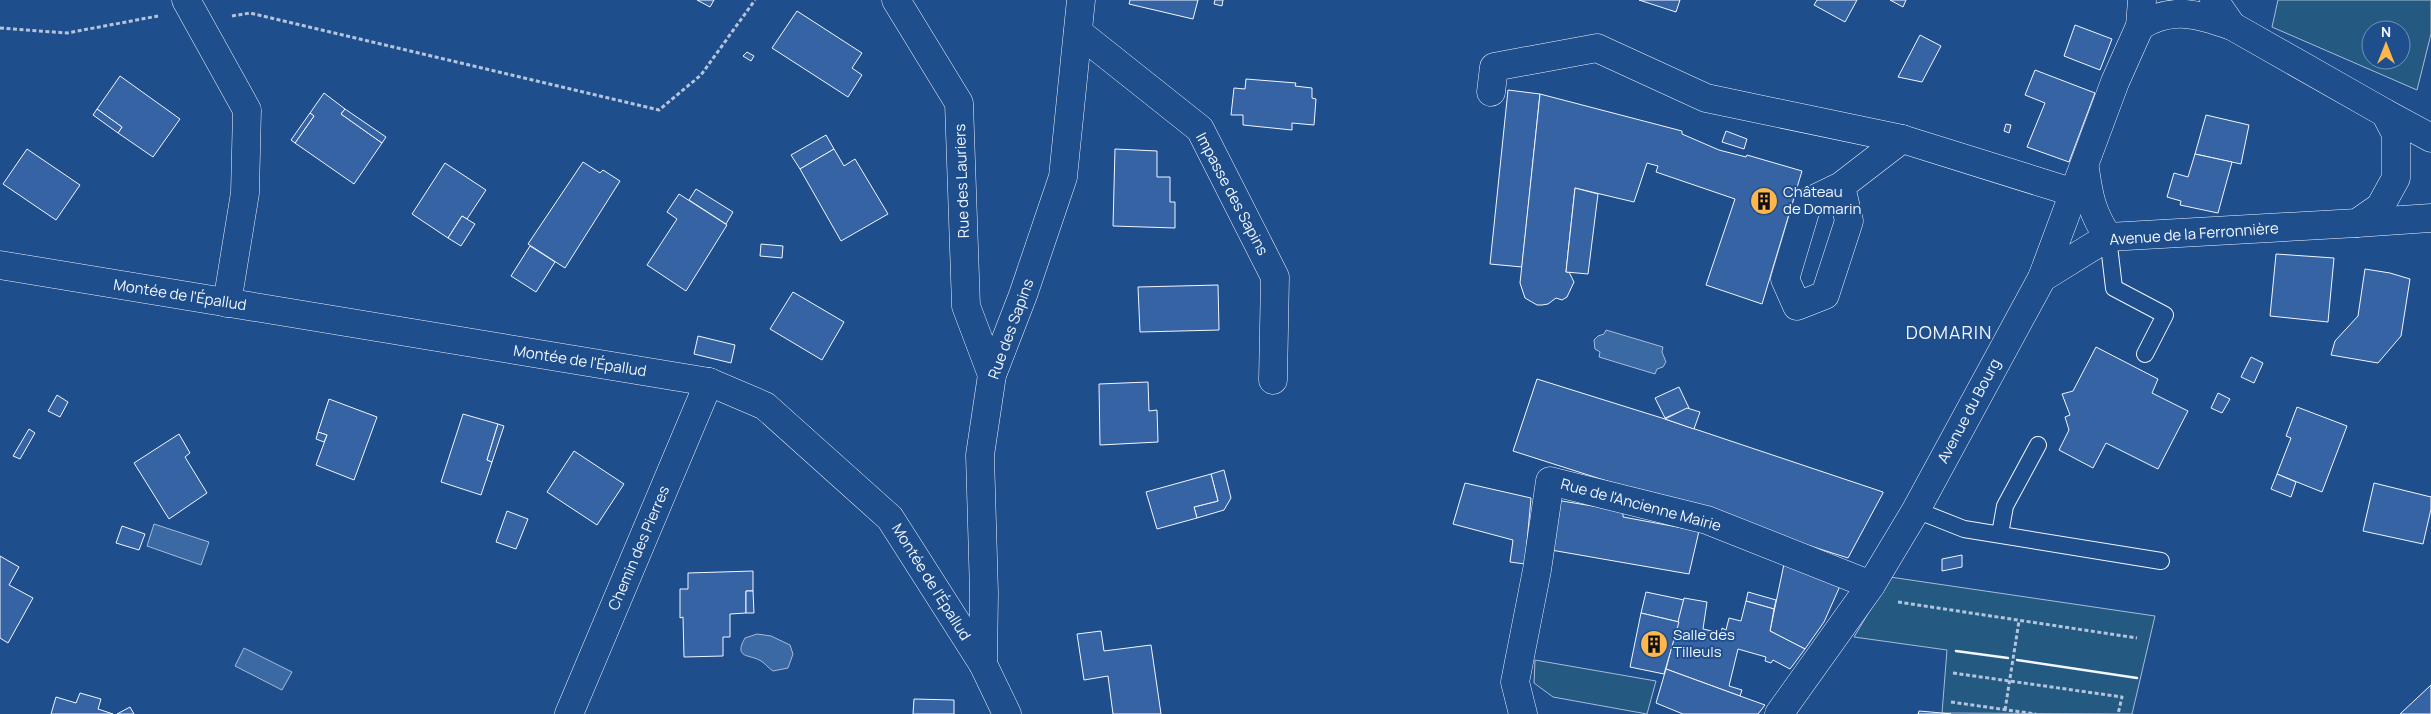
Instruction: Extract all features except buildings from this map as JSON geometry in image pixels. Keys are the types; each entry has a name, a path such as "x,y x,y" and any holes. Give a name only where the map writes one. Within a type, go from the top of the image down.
{"street":[{"name":"Rue des Lauriers","path":"896,0 959,103 966,306 992,375"},
{"name":"Rue des Sapins","path":"982,664 984,593 980,455 992,375 1023,295 1063,177 1081,0"},
{"path":"2214,0 2232,26"},
{"path":"176,7 247,110 245,193 227,302"},
{"path":"2141,13 2153,18 2176,12 2215,20 2232,26 2431,138"},
{"name":"Avenue du Bourg","path":"1779,714 1881,593 1916,510 2042,278 2141,13"},
{"name":"Impasse des Sapins","path":"1078,32 1200,129 1275,277 1273,380"},
{"path":"1491,92 1494,67 1597,48 1706,98 1902,139 2075,193"},
{"path":"2356,223 2380,207 2396,178 2396,134 2385,113"},
{"path":"1841,186 1902,139"},
{"path":"2084,168 2090,204 2108,237"},
{"name":"Avenue de la Ferronnière","path":"2042,278 2108,237 2431,218"},
{"name":"Montée de l'Épallud","path":"0,265 709,382 765,406 890,518 982,664 1007,714"},
{"name":"Chemin des Pierres","path":"568,714 709,382"},
{"name":"Rue de l'Ancienne Mairie","path":"1523,714 1515,682 1538,570 1550,481 1707,520 1881,593"}],"lane":[{"path":"2108,237 2114,288 2165,314 2145,354"},
{"path":"2000,534 2005,506 2038,445"},
{"path":"1916,510 1964,529 2162,561"}],"path":[{"path":"227,18 250,13 659,110 701,75 755,0"},
{"path":"0,28 67,33 176,7"},
{"path":"1881,593 2019,620 2137,638"},
{"path":"2005,710 2019,620"},
{"path":"1953,673 2122,697 2118,714"},
{"path":"1951,702 2015,713 2036,714"}],"shaded area":[{"path":"2278,0 2431,0 2431,34 2417,90 2371,70 2411,70 2411,20 2361,20 2361,66 2272,27"},
{"path":"1606,330 1663,347 1662,352 1666,362 1663,367 1657,369 1655,374 1599,357 1600,352 1595,349 1594,340 1604,334"},
{"path":"154,524 209,542 201,565 147,546"},
{"path":"1890,577 2155,616 2132,714 1942,713 1947,650 1854,637"},
{"path":"757,634 771,636 790,645 793,654 788,668 773,671 761,661 742,653 741,649 745,638"},
{"path":"244,648 292,672 282,690 235,666"},
{"path":"1535,660 1656,681 1647,714 1553,697 1534,683"}],"wall":[{"path":"1956,651 2008,658"},
{"path":"2017,660 2137,678"}],"place":[{"name":"Château de Domarin","path":"1764,201"},
{"name":"Salle des Tilleuls","path":"1654,644"}],"district":[{"name":"DOMARIN","path":"1949,333"}]}
